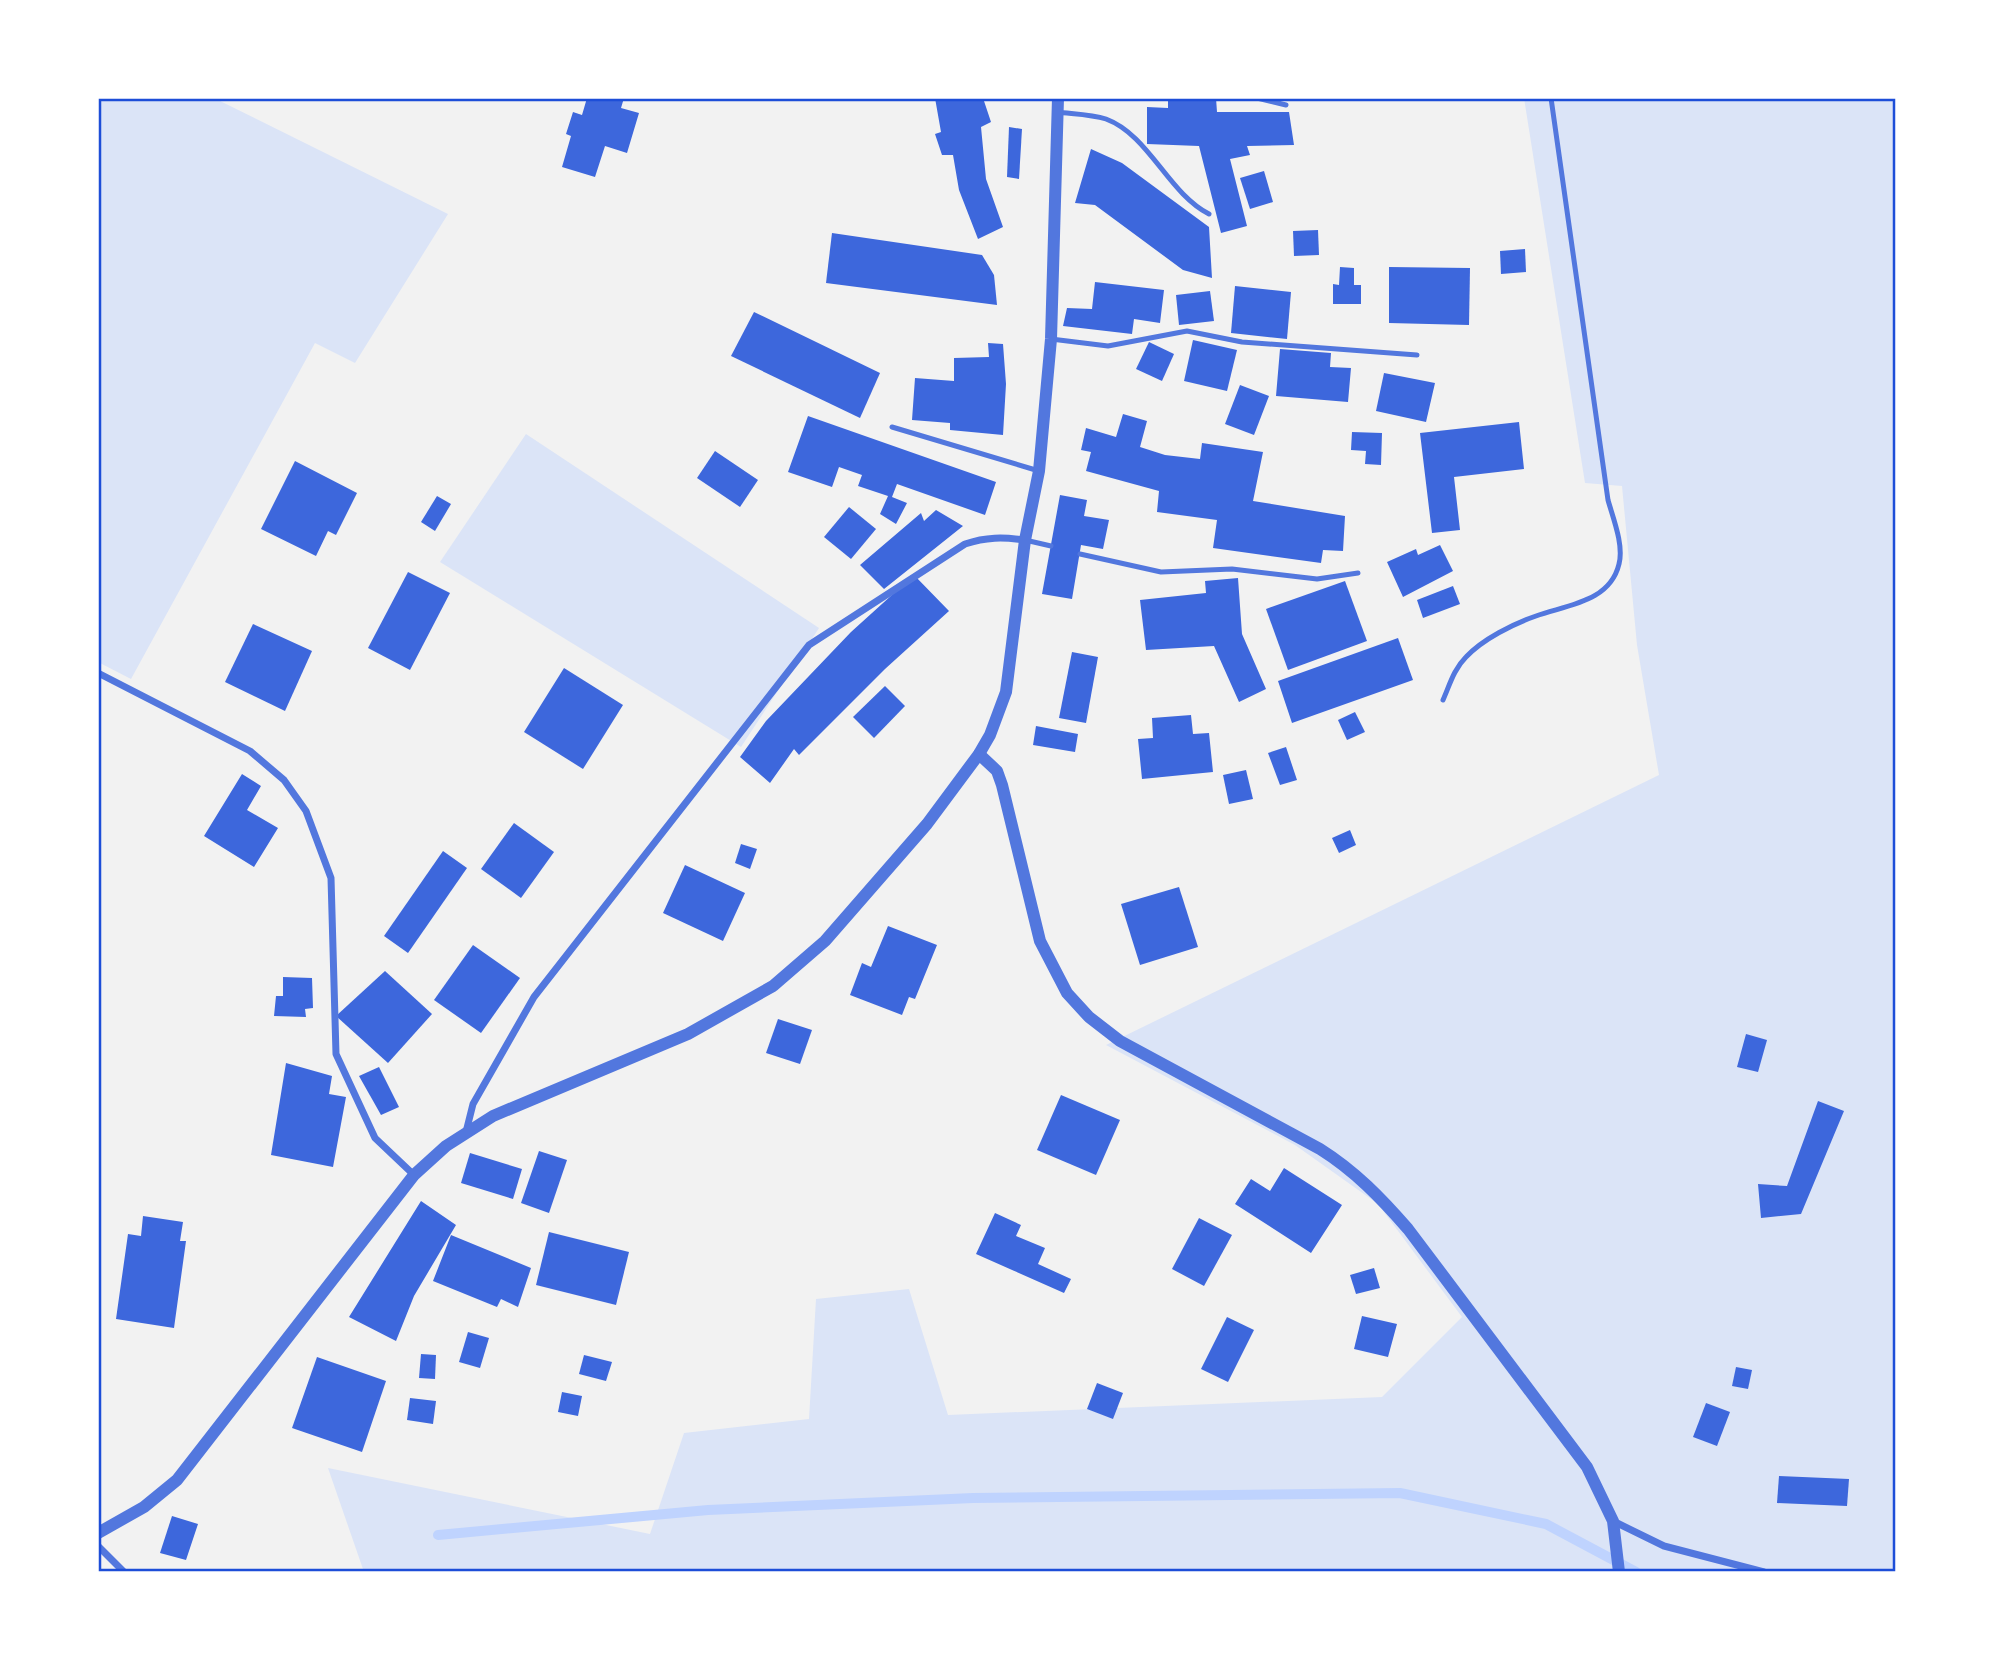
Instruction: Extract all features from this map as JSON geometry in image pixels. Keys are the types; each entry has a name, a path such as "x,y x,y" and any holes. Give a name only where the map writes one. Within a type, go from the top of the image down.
{"street":[{"path":"98,1532 121,1522 162,1494 197,1459 414,1175 466,1132 519,1104 698,1029 773,986 825,941 940,809 979,754 990,735 1006,692 1025,540 1039,471 1051,339 1058,98"},
{"path":"466,1132 473,1104 534,997 809,645 965,544 983,538 1025,540"},
{"path":"98,673 250,751 284,780 306,811 331,878 336,1054 375,1138 414,1175"},
{"path":"979,754 997,771 1040,941 1066,993 1105,1032 1320,1149 1377,1193 1408,1229 1587,1467 1613,1521 1619,1572"},
{"path":"1613,1521 1664,1546 1764,1572"},
{"path":"98,1546 124,1572"}],"lane":[{"path":"1257,98 1286,105"},
{"path":"1443,700 1456,669 1474,649 1534,617 1587,600 1603,591 1620,563 1551,98"},
{"path":"1057,112 1114,123 1151,157 1189,201 1209,214"},
{"path":"1051,339 1108,346 1187,331 1242,342 1417,355"},
{"path":"892,427 1039,471"},
{"path":"1025,540 1051,546"},
{"path":"1080,554 1161,572 1232,569 1317,579 1357,573"}],"shaded area":[{"path":"98,98 214,98 448,214 355,363 315,343 131,679 98,662"},
{"path":"1524,98 1896,98 1896,1572 364,1572 328,1468 650,1534 684,1433 809,1419 816,1299 909,1289 948,1415 1382,1397 1462,1317 1378,1204 1295,1145 1106,1045 1659,775 1637,645 1622,486 1585,483"},
{"path":"526,434 819,628 741,747 440,562"}],"building":[{"path":"587,98 624,98 621,108 639,113 627,153 605,146 595,177 562,167 571,136 566,134 573,112 582,115"},
{"path":"935,98 983,98 991,122 981,127 986,179 1003,227 978,239 959,190 953,155 942,155 935,134 941,132"},
{"path":"1168,98 1216,98 1217,112 1289,112 1294,145 1247,146 1250,155 1230,159 1247,226 1221,233 1199,146 1147,144 1147,107 1168,108"},
{"path":"1009,127 1022,129 1019,179 1007,177"},
{"path":"1091,149 1122,163 1209,227 1212,278 1183,270 1095,205 1075,203"},
{"path":"1264,171 1273,202 1250,209 1240,178"},
{"path":"1318,230 1319,255 1294,256 1293,231"},
{"path":"832,233 982,255 994,275 997,305 826,283"},
{"path":"1525,249 1526,272 1501,274 1500,251"},
{"path":"1340,267 1354,268 1354,285 1361,285 1361,304 1333,304 1333,284 1339,285"},
{"path":"1389,267 1470,268 1469,325 1389,323"},
{"path":"1095,282 1164,290 1160,323 1134,319 1132,334 1063,326 1067,308 1092,309"},
{"path":"1235,286 1291,292 1287,339 1231,333"},
{"path":"1210,291 1214,321 1179,325 1176,295"},
{"path":"754,312 880,373 860,418 731,356"},
{"path":"1193,340 1237,350 1227,391 1184,381"},
{"path":"1149,342 1174,354 1162,381 1136,369"},
{"path":"988,343 1003,344 1006,384 1003,435 950,430 950,423 912,420 915,378 954,381 954,358 989,357"},
{"path":"1280,349 1331,353 1330,367 1351,368 1348,402 1276,396"},
{"path":"1384,373 1435,383 1426,422 1376,411"},
{"path":"1240,385 1269,396 1254,435 1225,424"},
{"path":"1123,414 1147,421 1140,447 1165,455 1200,459 1202,443 1263,452 1253,501 1345,516 1343,551 1323,550 1321,563 1213,548 1217,520 1157,512 1159,491 1086,471 1091,452 1081,450 1086,428 1116,437"},
{"path":"808,416 996,482 985,515 897,484 892,497 907,503 896,524 880,514 888,496 858,486 862,475 839,467 832,487 788,472"},
{"path":"1519,422 1524,469 1454,477 1460,530 1432,533 1420,433"},
{"path":"1352,432 1382,433 1381,465 1365,464 1366,451 1351,450"},
{"path":"715,451 758,480 740,507 697,478"},
{"path":"295,461 357,493 336,535 328,531 316,556 261,529"},
{"path":"1060,495 1087,500 1084,516 1109,520 1103,549 1081,545 1072,599 1042,594"},
{"path":"437,496 451,504 435,531 421,522"},
{"path":"849,507 876,529 851,559 824,537"},
{"path":"936,510 963,526 884,589 860,565 921,513 924,521"},
{"path":"1440,545 1453,571 1403,597 1387,562 1416,549 1418,555"},
{"path":"408,572 450,593 410,670 368,648"},
{"path":"914,575 949,611 885,669 799,755 794,749 770,783 740,757 766,721 851,632"},
{"path":"1238,578 1242,634 1266,689 1239,702 1214,646 1146,650 1140,600 1206,593 1205,581"},
{"path":"1345,581 1367,641 1288,670 1266,609"},
{"path":"1453,586 1460,604 1423,618 1417,600"},
{"path":"253,624 312,651 285,711 225,682"},
{"path":"1398,638 1413,680 1292,723 1278,681"},
{"path":"1072,652 1098,657 1086,723 1059,718"},
{"path":"564,668 623,705 583,769 524,732"},
{"path":"885,686 905,706 874,738 853,717"},
{"path":"1355,712 1365,732 1347,740 1338,720"},
{"path":"1191,715 1193,734 1209,733 1213,772 1142,779 1138,739 1153,738 1152,718"},
{"path":"1036,726 1078,734 1075,752 1033,745"},
{"path":"1286,747 1297,780 1280,785 1268,753"},
{"path":"1246,770 1253,799 1229,804 1223,775"},
{"path":"242,774 261,786 247,810 278,828 254,867 204,836"},
{"path":"514,823 554,852 521,898 481,869"},
{"path":"1350,830 1356,845 1339,853 1332,838"},
{"path":"741,844 757,849 750,869 735,863"},
{"path":"443,851 467,868 408,953 384,936"},
{"path":"685,865 745,893 723,941 663,913"},
{"path":"1179,887 1198,947 1140,965 1121,904"},
{"path":"888,926 937,945 915,999 909,997 902,1015 850,995 862,963 871,967"},
{"path":"473,945 520,978 481,1033 434,1000"},
{"path":"385,971 432,1014 388,1063 336,1016"},
{"path":"283,977 312,978 313,1008 305,1009 306,1017 274,1016 276,996 283,996"},
{"path":"778,1019 812,1030 800,1064 766,1053"},
{"path":"1746,1034 1767,1040 1758,1072 1737,1067"},
{"path":"286,1063 332,1076 329,1094 346,1097 333,1167 271,1155"},
{"path":"379,1067 399,1107 381,1115 359,1076"},
{"path":"1061,1095 1120,1120 1096,1175 1037,1150"},
{"path":"1818,1101 1844,1111 1801,1214 1761,1218 1758,1184 1787,1186"},
{"path":"539,1151 567,1160 549,1213 521,1203"},
{"path":"470,1153 522,1169 513,1199 461,1183"},
{"path":"1284,1168 1342,1205 1311,1253 1235,1204 1251,1179 1270,1191"},
{"path":"421,1201 456,1225 414,1296 396,1341 349,1317"},
{"path":"995,1213 1021,1225 1016,1236 1045,1248 1038,1264 1071,1279 1064,1293 976,1254"},
{"path":"143,1216 183,1222 180,1241 186,1241 174,1328 116,1319 128,1234 141,1236"},
{"path":"1199,1218 1232,1235 1204,1286 1172,1269"},
{"path":"549,1232 629,1252 616,1305 536,1285"},
{"path":"451,1235 531,1268 518,1307 501,1299 497,1307 433,1281"},
{"path":"1374,1268 1380,1288 1356,1294 1350,1275"},
{"path":"1362,1316 1397,1324 1388,1357 1354,1349"},
{"path":"1227,1317 1254,1330 1228,1382 1201,1369"},
{"path":"468,1332 489,1338 480,1368 459,1362"},
{"path":"421,1354 436,1355 435,1379 419,1378"},
{"path":"584,1355 612,1362 606,1381 579,1374"},
{"path":"317,1357 386,1381 362,1452 292,1428"},
{"path":"1736,1367 1752,1370 1748,1389 1732,1386"},
{"path":"1097,1383 1123,1393 1113,1419 1087,1409"},
{"path":"562,1392 582,1396 578,1416 558,1412"},
{"path":"410,1398 436,1401 433,1424 407,1420"},
{"path":"1706,1403 1730,1412 1717,1446 1693,1437"},
{"path":"1779,1476 1849,1479 1847,1506 1777,1503"},
{"path":"172,1516 198,1524 186,1560 160,1553"}],"waterway":[{"path":"438,1535 708,1510 973,1498 1400,1493 1546,1524 1636,1572"}]}
